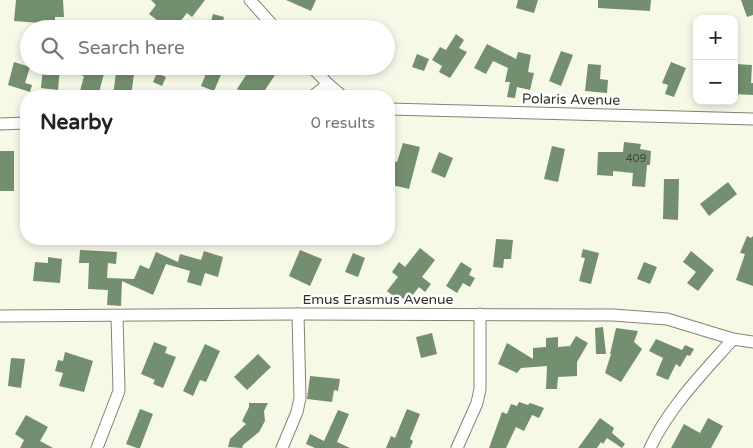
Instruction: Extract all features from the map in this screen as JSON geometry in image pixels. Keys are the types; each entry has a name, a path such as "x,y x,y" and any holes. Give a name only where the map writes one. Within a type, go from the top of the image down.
{"street":[{"path":"250,0 268,20"},
{"path":"320,75 335,90"},
{"path":"320,90 328,84"},
{"name":"Polaris Avenue","path":"395,110 753,119"},
{"path":"0,124 20,123"},
{"path":"282,448 297,412 300,398 298,314"},
{"name":"Emus Erasmus Avenue","path":"0,316 298,314 613,315 667,319 733,339 753,342"},
{"path":"457,448 477,403 480,389 480,314"},
{"path":"97,448 118,391 117,316"},
{"path":"650,448 663,423 676,405 733,339"}],"building":[{"path":"16,0 63,0 64,17 55,17 55,20 14,21"},
{"path":"151,0 205,0 192,17 187,13 181,20 157,20 149,14 156,5"},
{"path":"286,0 316,0 311,11"},
{"path":"518,0 538,0 534,13 516,8"},
{"path":"598,0 651,0 650,11 598,8"},
{"path":"741,0 753,0 753,15 747,17"},
{"path":"213,14 224,17 223,20 211,20"},
{"path":"456,34 464,40 459,48 467,52 450,78 439,72 442,66 432,60 440,47 446,50"},
{"path":"487,44 516,59 518,52 531,55 528,72 534,73 530,90 517,87 515,98 507,97 510,82 505,82 508,68 493,61 486,74 474,68"},
{"path":"561,51 573,55 561,86 549,81"},
{"path":"417,54 429,59 424,71 412,67"},
{"path":"14,62 20,64 20,75 28,75 25,83 32,85 31,90 8,85"},
{"path":"671,62 686,68 674,97 665,94 668,85 662,83"},
{"path":"588,64 601,65 600,79 608,80 607,93 585,91"},
{"path":"738,64 752,65 751,83 753,83 753,95 738,94"},
{"path":"42,75 59,75 58,90 41,88"},
{"path":"104,75 100,90 80,90 84,76 82,76"},
{"path":"116,75 134,75 132,90 114,90"},
{"path":"156,75 166,77 162,86 153,82"},
{"path":"205,75 221,75 214,90 201,86"},
{"path":"246,75 275,75 265,90 237,89"},
{"path":"624,142 641,144 640,149 651,151 650,165 647,165 645,187 632,186 633,173 613,171 613,176 597,175 598,152 623,152"},
{"path":"403,143 420,147 409,189 395,186 395,162 397,162"},
{"path":"552,146 565,149 558,182 544,179"},
{"path":"0,151 14,151 14,191 0,191"},
{"path":"439,152 453,158 445,178 431,172"},
{"path":"664,179 679,179 678,220 663,219"},
{"path":"728,182 737,194 709,216 700,204"},
{"path":"747,236 751,238 753,236 753,286 736,280 745,254 740,253"},
{"path":"496,239 513,240 511,259 504,259 503,268 493,267"},
{"path":"420,248 435,260 422,277 431,284 425,292 419,287 407,302 401,297 398,300 387,291 398,277 392,272 399,262 405,267"},
{"path":"583,249 599,253 591,284 579,281 585,258 581,257"},
{"path":"80,250 117,252 116,264 108,263 107,278 134,279 140,265 149,269 156,252 178,262 180,254 201,260 204,251 223,257 218,277 205,273 201,286 187,282 190,271 166,264 153,295 122,281 121,306 107,305 108,290 88,289 89,263 79,263"},
{"path":"300,250 322,259 310,286 289,276"},
{"path":"691,251 714,270 698,291 687,283 696,272 683,262"},
{"path":"353,253 365,258 358,277 345,272"},
{"path":"48,257 62,259 60,283 33,281 35,262 48,263"},
{"path":"461,262 472,269 469,275 475,278 470,287 463,283 457,293 446,286"},
{"path":"644,262 657,267 650,284 637,279"},
{"path":"603,327 606,354 596,354 595,328"},
{"path":"616,328 638,331 634,342 642,349 621,382 605,373"},
{"path":"432,333 437,354 421,358 416,337"},
{"path":"576,336 588,343 577,362 577,376 558,377 557,389 546,389 547,366 521,368 517,373 498,364 507,343 533,359 533,348 546,347 546,338 558,337 558,347 570,346"},
{"path":"656,339 682,350 685,345 694,349 690,356 687,355 680,367 676,364 668,380 656,375 663,358 649,351"},
{"path":"154,342 167,347 165,353 176,357 163,388 153,384 155,380 141,374"},
{"path":"205,344 220,351 206,382 200,380 193,396 183,391"},
{"path":"65,352 93,361 84,392 59,386 63,373 55,371 58,360 63,361"},
{"path":"258,354 271,367 247,390 234,377"},
{"path":"11,358 25,359 21,388 8,386"},
{"path":"310,376 340,379 338,391 334,390 332,402 307,399"},
{"path":"519,402 528,405 530,403 544,408 539,418 532,415 524,431 516,427 506,448 489,448 502,412 507,414 511,404 517,406"},
{"path":"249,403 268,403 264,411 265,421 259,432 242,448 228,447 230,439 246,424 242,421"},
{"path":"140,409 153,414 140,448 137,448 126,444"},
{"path":"407,409 420,414 410,439 413,441 410,448 386,448 391,436 395,438"},
{"path":"338,410 349,414 337,442 350,448 315,448 306,444 310,434 324,441"},
{"path":"26,415 48,427 40,441 53,448 20,448 24,440 15,434"},
{"path":"600,418 614,428 612,433 625,444 622,448 607,438 597,448 578,448"},
{"path":"708,418 723,426 711,448 671,448 684,424 700,433"}]}
